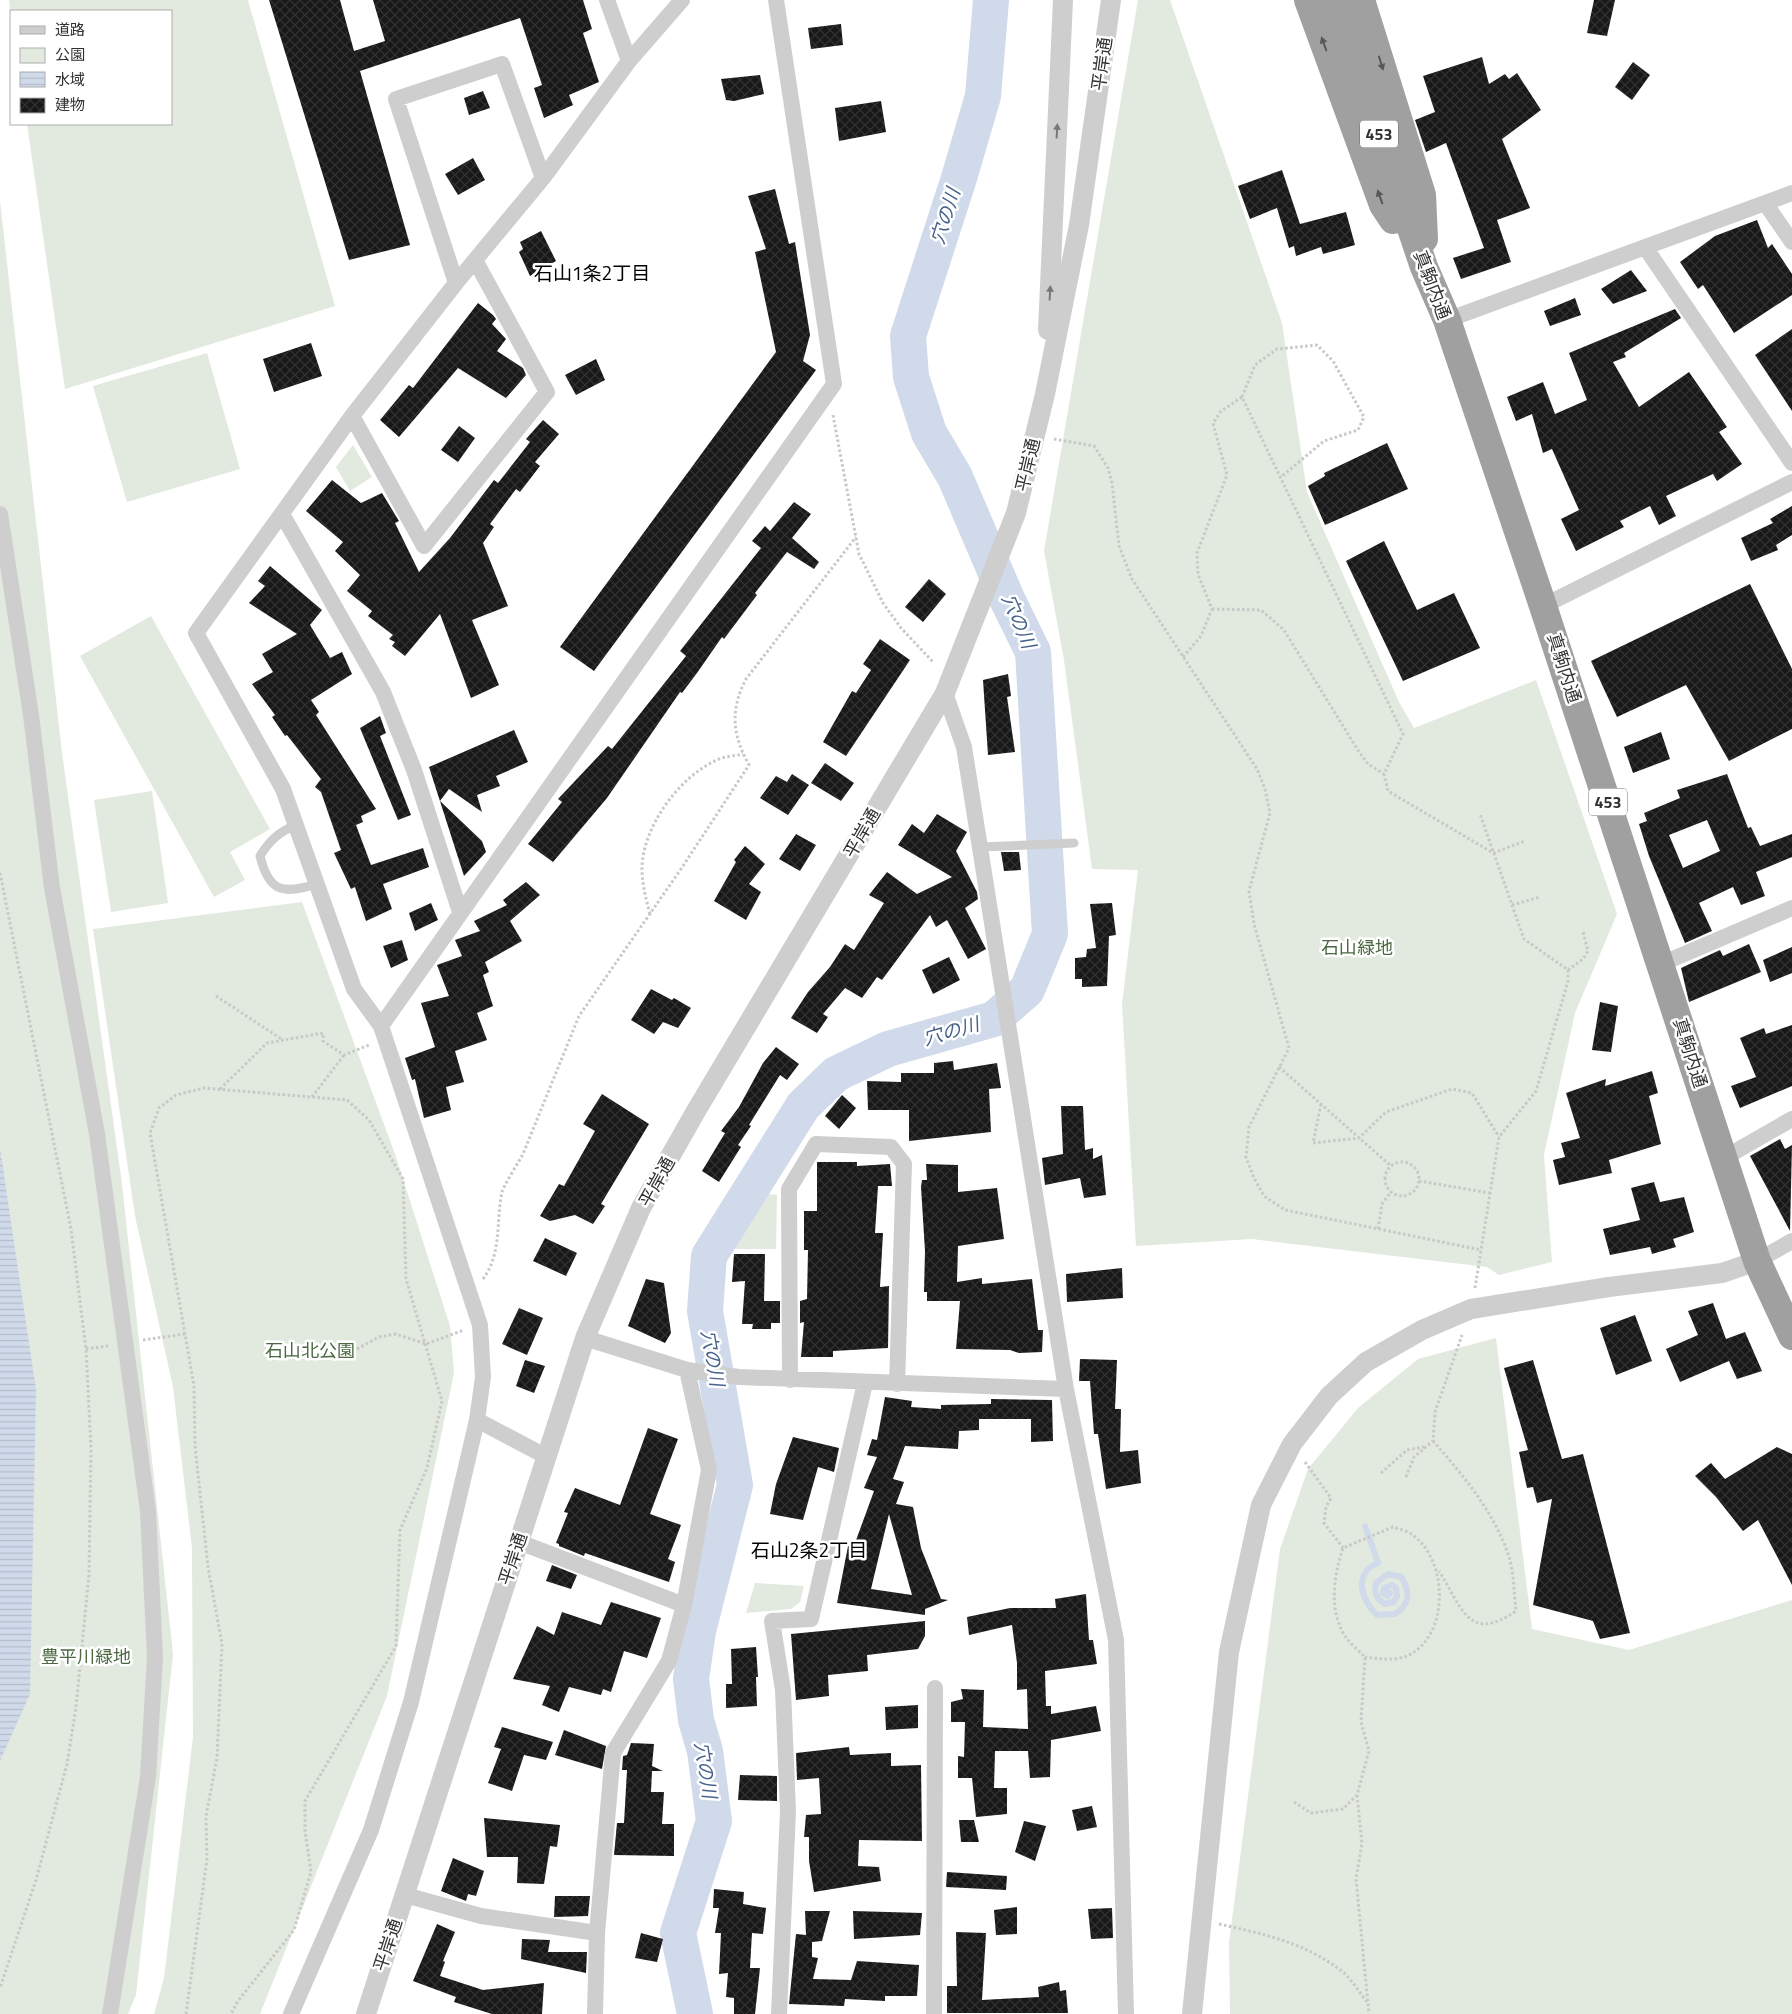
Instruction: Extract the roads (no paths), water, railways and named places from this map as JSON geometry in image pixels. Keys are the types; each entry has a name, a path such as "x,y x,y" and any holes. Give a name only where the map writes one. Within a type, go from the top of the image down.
{"highway":[{"path":"1308,0 1383,205 1424,268"},
{"name":"真駒内通","path":"1334,0 1424,268 1446,320 1543,606 1757,1261 1792,1336"},
{"path":"1361,0 1422,195 1424,268"}],"street":[{"path":"607,0 629,61"},
{"path":"291,2014 371,1830 411,1702 477,1420 483,1377 480,1325 383,1032 354,989 283,789 196,633 352,416 456,283 544,178 629,61 682,0"},
{"path":"383,1032 460,912 834,384 776,0"},
{"name":"平岸通","path":"1045,394 1063,0"},
{"name":"平岸通","path":"366,2014 585,1338 641,1208 696,1111 944,693 1016,514 1045,394 1079,225 1112,0"},
{"path":"456,283 396,98 502,64 544,178"},
{"path":"1446,320 1792,193"},
{"path":"1765,203 1792,242"},
{"path":"1645,247 1792,463"},
{"path":"352,416 424,546 547,392 475,260"},
{"path":"1543,606 1792,482"},
{"path":"0,514 31,715 52,888 97,1134 148,1511 155,1657 148,1777 110,2014"},
{"path":"282,514 383,692 414,770 460,912"},
{"path":"944,693 964,747 1066,1390 1116,1640 1126,2014"},
{"path":"1661,964 1792,908"},
{"path":"1724,1158 1792,1119"},
{"path":"790,1380 789,1189 816,1144 891,1147 904,1164 897,1384"},
{"path":"1192,2014 1229,1652 1261,1505 1292,1444 1330,1396 1366,1362 1422,1330 1471,1308 1609,1287 1722,1273 1757,1261 1792,1241"},
{"path":"585,1338 694,1371 739,1377 1066,1390"},
{"path":"595,2014 597,1933 613,1753 670,1661 684,1605 709,1470 694,1371"},
{"path":"779,2014 788,1811 783,1690 772,1620 811,1619 864,1383"},
{"path":"477,1420 547,1457"},
{"path":"519,1542 684,1605"},
{"path":"934,2014 935,1688"},
{"path":"404,1895 481,1916 597,1933"}],"lane":[{"path":"296,825 269,840 260,856 264,872 275,886 292,891 317,884"},
{"path":"980,847 1074,843"}],"water":[{"path":"0,1148 36,1390 30,1694 0,1761"}],"waterway":[{"name":"穴の川","path":"695,2014 678,1933 714,1821 705,1751 696,1720 691,1679 698,1631 735,1485 705,1311 709,1256 803,1106 836,1074 888,1049 994,1019 1027,990 1050,934 1033,652 1007,599 955,477 929,433 911,377 908,336 959,178 983,96 991,0"},
{"path":"1365,1526 1378,1563 1370,1567 1365,1573 1362,1587 1367,1602 1377,1615 1395,1614 1406,1602 1407,1593 1401,1577 1388,1574 1376,1583 1376,1595 1385,1604 1393,1602 1397,1597 1396,1588 1392,1585 1384,1588 1383,1593 1388,1596 1390,1593 1387,1592"}],"district":[{"name":"石山1条2丁目","path":"592,273"},
{"name":"石山2条2丁目","path":"809,1550"}],"park label":[{"name":"石山緑地","path":"1357,948"},
{"name":"石山北公園","path":"310,1351"},
{"name":"豊平川緑地","path":"86,1657"}]}
